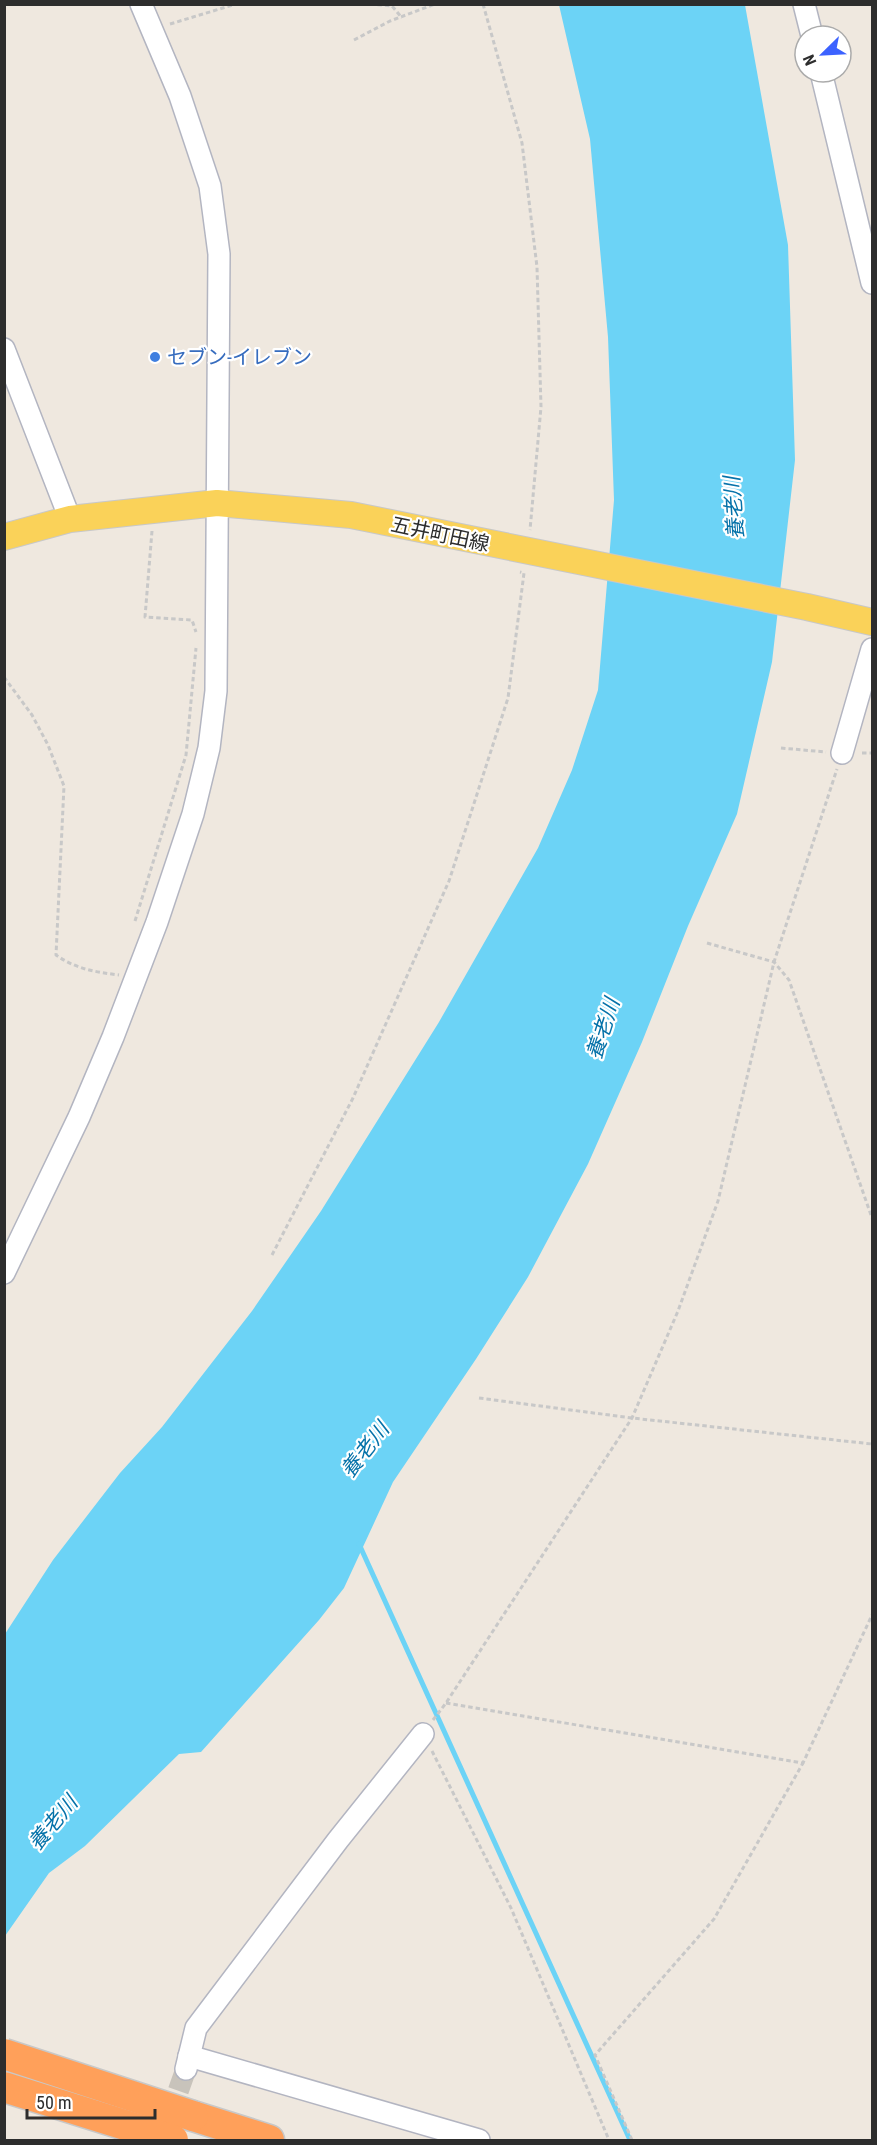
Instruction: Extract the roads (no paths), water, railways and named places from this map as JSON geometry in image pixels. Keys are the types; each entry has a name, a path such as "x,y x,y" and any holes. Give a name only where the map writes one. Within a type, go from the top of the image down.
{"highway":[{"path":"4,2054 269,2140"},
{"path":"4,2087 173,2140"}],"main road":[{"name":"五井町田線","path":"4,537 70,519 217,503 351,515 521,561 807,607 873,622"}],"street":[{"path":"4,1273 79,1117 130,994 175,872 193,814 209,748 216,691 219,254 210,186 180,96 141,4"},
{"path":"804,4 809,24"},
{"path":"824,84 873,283"},
{"path":"4,349 70,519"},
{"path":"842,753 873,649"},
{"path":"423,1734 338,1840 196,2028 187,2062 479,2140"}],"water":[{"name":"養老川","path":"559,5 745,5 788,245 795,460 772,662 737,814 688,926 642,1042 588,1164 528,1277 393,1482 344,1588 319,1620 201,1752 179,1754 85,1846 49,1873 5,1936 5,1634 53,1560 120,1473 162,1427 252,1311 321,1211 439,1022 538,848 572,770 598,690 614,500 608,337 590,139"}],"waterway":[{"path":"359,1544 630,2140"}],"tunnel":[{"path":"168,2120 186,2069"}],"place":[{"name":"セブン-イレブン","path":"155,357"}]}
